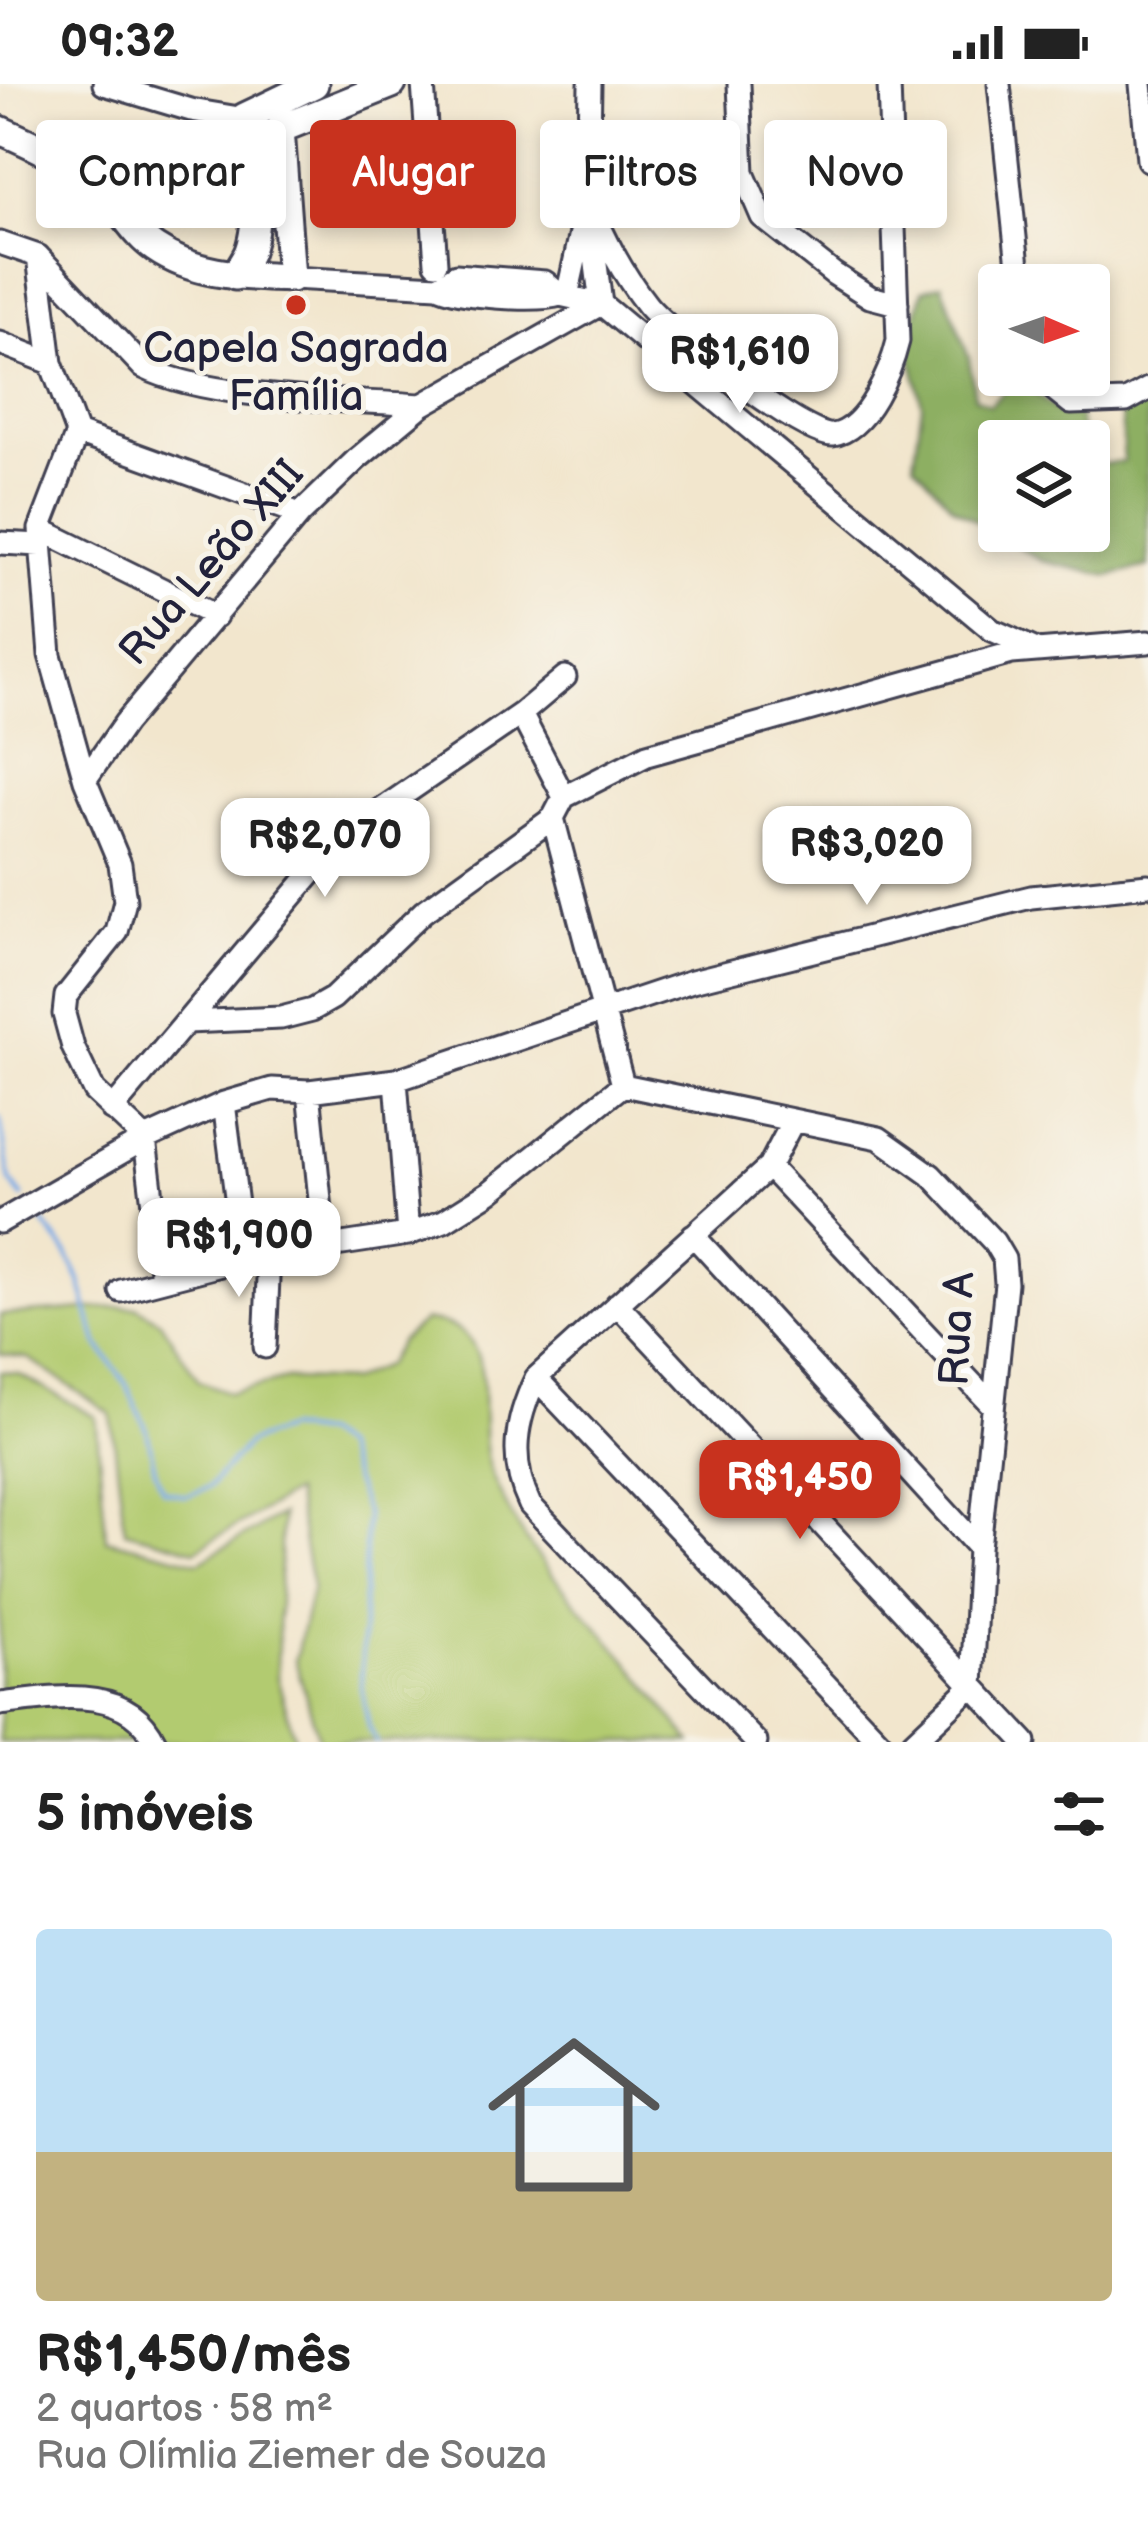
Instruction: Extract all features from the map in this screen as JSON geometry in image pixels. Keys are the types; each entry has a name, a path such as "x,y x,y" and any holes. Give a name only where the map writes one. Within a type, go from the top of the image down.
{"main road":[{"path":"235,276 249,251 253,231 251,141 244,117 314,84"},
{"path":"286,127 392,84"},
{"path":"0,130 72,165 152,247 183,263 235,276 291,278 286,210"}],"street":[{"path":"104,84 191,110 253,120"},
{"path":"423,84 438,274 453,292 564,296 601,304 992,630 1034,649"},
{"path":"589,120 590,84"},
{"path":"739,84 743,173 762,217 834,274 870,297 898,304"},
{"path":"600,228 616,265 651,310 721,368 809,430 831,436 850,429 890,373 898,341 889,84"},
{"path":"999,84 1018,264"},
{"path":"1141,84 1148,160"},
{"path":"564,296 581,228"},
{"path":"591,228 601,304"},
{"path":"0,242 38,256 143,367 164,378 214,388 422,405"},
{"path":"38,256 52,363 77,433 40,537 50,655 86,779 120,864 125,901 116,932 66,996 64,1014 94,1091 146,1138 162,1280"},
{"path":"291,278 438,274"},
{"name":"Rua Leão XIII","path":"86,779 124,723 300,514 357,459 422,405 601,304"},
{"path":"632,332 651,310"},
{"path":"0,343 52,363"},
{"path":"1062,396 1071,403 1126,401 1148,389"},
{"path":"77,433 300,514"},
{"path":"0,543 40,537 216,616"},
{"path":"188,1022 281,1018 312,1010 333,998 423,912 553,818 564,797 647,755 1034,649 1148,642"},
{"path":"112,1110 343,836 521,714 565,677"},
{"path":"521,714 564,797"},
{"path":"121,1291 244,1259 408,1234 465,1210 622,1085 553,818"},
{"path":"10,1216 146,1138 224,1103 272,1089 309,1091 396,1080 692,981 1030,897 1148,885"},
{"path":"396,1080 408,1234"},
{"name":"Rua A","path":"622,1085 879,1138 931,1175 994,1241 1004,1258 1006,1283 979,1548 972,1686"},
{"path":"309,1091 325,1249"},
{"path":"224,1103 244,1259"},
{"path":"756,1742 530,1505 518,1480 515,1450 521,1409 536,1378 769,1167 792,1123"},
{"path":"769,1167 993,1406"},
{"path":"692,1235 979,1548"},
{"path":"265,1347 269,1255"},
{"path":"617,1304 1024,1742"},
{"path":"536,1378 880,1742"},
{"path":"913,1742 972,1686"},
{"path":"0,1704 96,1698 128,1710 155,1742"}],"green space":[{"path":"942,284 969,358 975,397 990,405 999,396 1039,396 1063,416 1078,414 1079,420 978,420 978,522 952,506 914,463 922,405 908,342 923,290"},
{"path":"1148,401 1148,567 1109,576 1042,561 1027,552 1110,552 1110,463 1124,461 1121,411"},
{"path":"137,1307 160,1321 199,1381 230,1393 287,1379 350,1381 386,1365 400,1341 424,1321 451,1326 468,1339 478,1356 485,1449 490,1470 519,1529 692,1742 320,1742 295,1660 312,1587 294,1492 195,1550 125,1531 111,1414 28,1358 0,1354 0,1315"},
{"path":"0,1371 18,1374 96,1417 106,1539 199,1562 281,1515 277,1678 296,1742 0,1742"}],"waterway":[{"path":"0,1118 10,1181 23,1197"},
{"path":"34,1211 65,1250 80,1281 97,1343 126,1384 147,1430 163,1490 186,1496 209,1487 248,1443 286,1429 322,1434 342,1448 366,1515 361,1687 377,1742"}],"place":[{"name":"Capela Sagrada Família","path":"296,305"}]}
